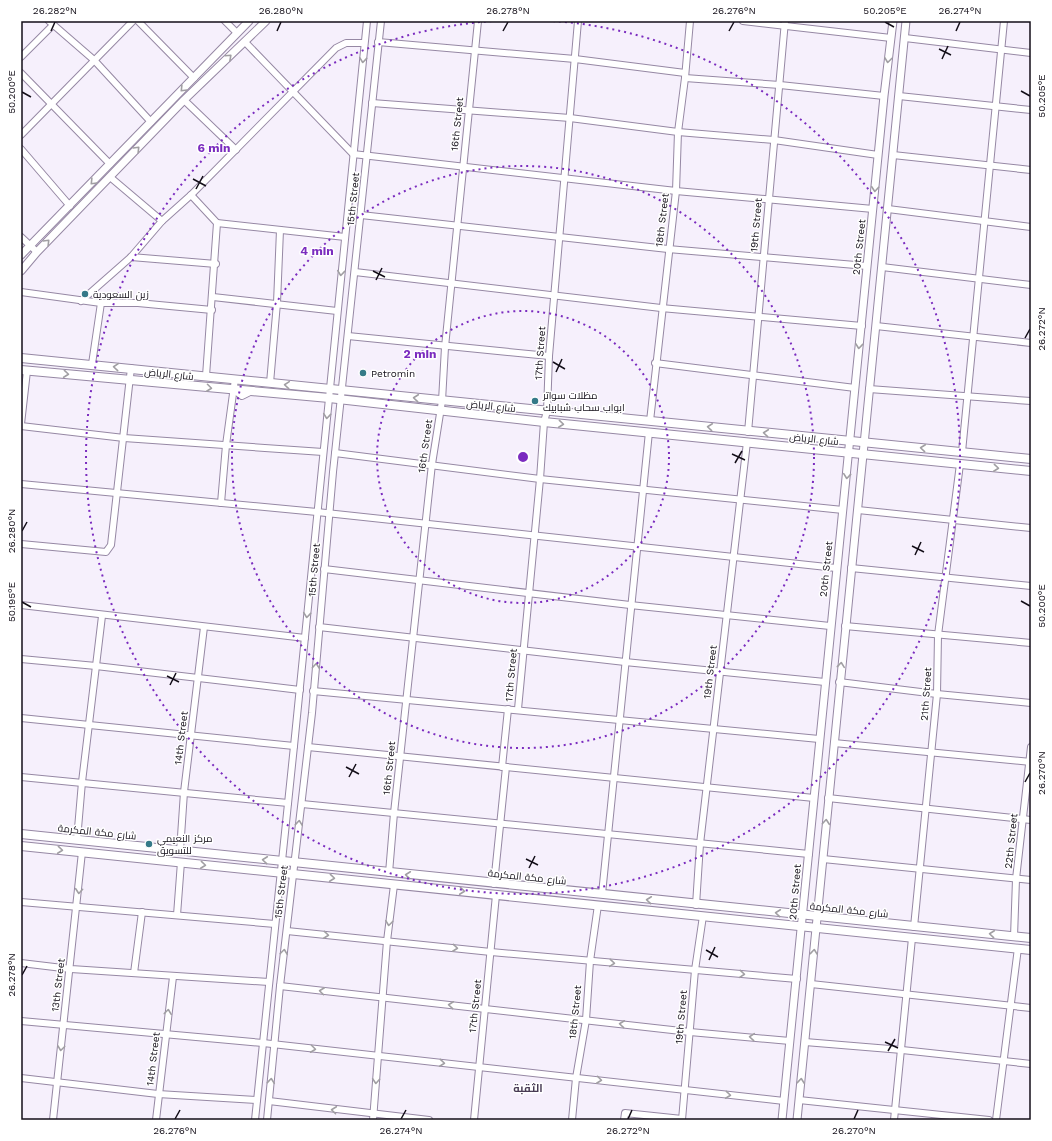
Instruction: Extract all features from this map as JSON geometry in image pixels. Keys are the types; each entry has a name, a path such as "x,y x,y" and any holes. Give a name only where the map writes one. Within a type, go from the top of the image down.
{"main road":[{"name":"شارع الرياض","path":"21,358 131,368 235,380 330,388 442,401 748,432 1031,459"},
{"name":"شارع الرياض","path":"24,370 329,398 544,422 1031,471"},
{"name":"شارع مكة المكرمة","path":"21,834 696,905 1031,938"},
{"name":"شارع مكة المكرمة","path":"21,846 1031,950"}],"street":[{"path":"21,135 133,21"},
{"path":"138,21 194,78"},
{"path":"225,21 237,33"},
{"path":"21,255 249,21"},
{"path":"21,271 37,252 184,100 266,21"},
{"name":"15th Street","path":"255,1120 367,21"},
{"name":"15th Street","path":"267,1120 280,986 314,691 335,453 342,400 381,21"},
{"name":"16th Street","path":"389,873 394,813 432,464 441,411 451,283 478,21"},
{"name":"17th Street","path":"518,710 544,422 547,411 549,356 578,21"},
{"name":"18th Street","path":"650,421 655,363 676,191 678,132 690,21"},
{"path":"743,21 785,23 891,38"},
{"name":"20th Street","path":"782,1120 804,916 808,854 830,626 893,21"},
{"path":"797,1120 818,917 839,682 858,510 906,21"},
{"path":"962,452 1004,21"},
{"path":"21,57 51,23 94,60 151,122"},
{"name":"19th Street","path":"748,432 785,23"},
{"path":"905,38 1031,53"},
{"path":"245,42 353,154 676,191 873,209"},
{"path":"81,301 131,257 162,221 191,195 341,44 378,44 475,50 575,59 685,75 884,96"},
{"path":"21,72 110,164"},
{"path":"899,96 1031,110"},
{"path":"184,100 236,150"},
{"path":"372,103 570,118 678,132 774,140 878,155"},
{"path":"21,149 70,206"},
{"path":"893,155 1031,170"},
{"path":"110,177 162,221"},
{"path":"191,195 217,223 345,237"},
{"path":"888,210 1031,227"},
{"path":"361,215 668,249 867,266"},
{"path":"206,376 216,264 217,223"},
{"path":"270,383 278,304 280,230"},
{"path":"21,236 37,252"},
{"path":"131,257 216,264"},
{"path":"882,266 978,279 1031,284"},
{"path":"355,272 554,294 662,308 862,326"},
{"path":"21,292 101,303 138,303 212,310"},
{"path":"213,297 337,311"},
{"path":"92,364 101,303"},
{"path":"876,326 1031,343"},
{"path":"348,336 445,347 549,356"},
{"path":"655,363 855,388"},
{"path":"21,544 106,552 110,545 117,494 131,368"},
{"path":"24,370 21,425 124,438 323,452"},
{"path":"221,503 226,445 235,380"},
{"path":"869,389 968,395 1031,401"},
{"path":"602,894 626,662 636,546 649,432"},
{"name":"19th Street","path":"696,905 700,844 747,442"},
{"path":"335,453 432,464 540,479 843,510"},
{"name":"21th Street","path":"914,927 937,694 938,635 960,464"},
{"path":"21,484 330,513 836,568"},
{"path":"858,510 1031,528"},
{"path":"324,568 630,605 830,626"},
{"path":"852,568 1031,586"},
{"path":"21,605 102,616 305,638"},
{"path":"76,840 102,616"},
{"path":"845,626 1031,643"},
{"name":"14th Street","path":"180,851 184,792 204,627"},
{"path":"319,627 626,662 825,682"},
{"path":"21,659 96,666 300,690"},
{"path":"839,682 937,694 1031,702"},
{"path":"314,691 819,739"},
{"name":"17th Street","path":"494,884 508,709"},
{"path":"21,718 294,746"},
{"path":"834,743 1030,762"},
{"path":"308,747 814,798"},
{"name":"22th Street","path":"1014,937 1016,878 1031,747"},
{"path":"21,777 288,802"},
{"path":"828,798 925,810 1031,820"},
{"path":"302,804 808,854"},
{"name":"13th Street","path":"53,1120 63,1025 71,969 82,852"},
{"path":"823,859 1031,880"},
{"path":"177,915 180,862"},
{"path":"373,1117 387,940 394,885"},
{"name":"17th Street","path":"474,1120 496,895"},
{"path":"21,902 275,924"},
{"name":"18th Street","path":"572,1120 576,1078 586,1020 590,961 598,905"},
{"path":"134,973 142,912"},
{"name":"19th Street","path":"682,1120 695,970 703,916"},
{"path":"287,931 387,940 491,952 797,979"},
{"path":"894,1120 908,994 912,938"},
{"path":"996,1120 1018,948"},
{"path":"21,963 71,969 269,982"},
{"name":"14th Street","path":"156,1120 173,976"},
{"path":"810,984 1031,1008"},
{"path":"280,986 690,1032 790,1041"},
{"path":"21,1020 274,1044 784,1101"},
{"path":"805,1042 902,1050 1031,1064"},
{"path":"21,1078 158,1094 257,1100"},
{"path":"799,1100 989,1120"},
{"path":"269,1101 373,1117 429,1120"},
{"path":"624,1120 625,1113 682,1120"}],"place":[{"name":"زين السعودية","path":"85,294"},
{"name":"Petromin","path":"363,373"},
{"name":"مظلات سواتر ابواب سحاب شبابيك","path":"535,401"},
{"name":"مركز النعيمي للتسويق","path":"149,844"}],"district":[{"name":"الثقبة","path":"528,1088"}]}
